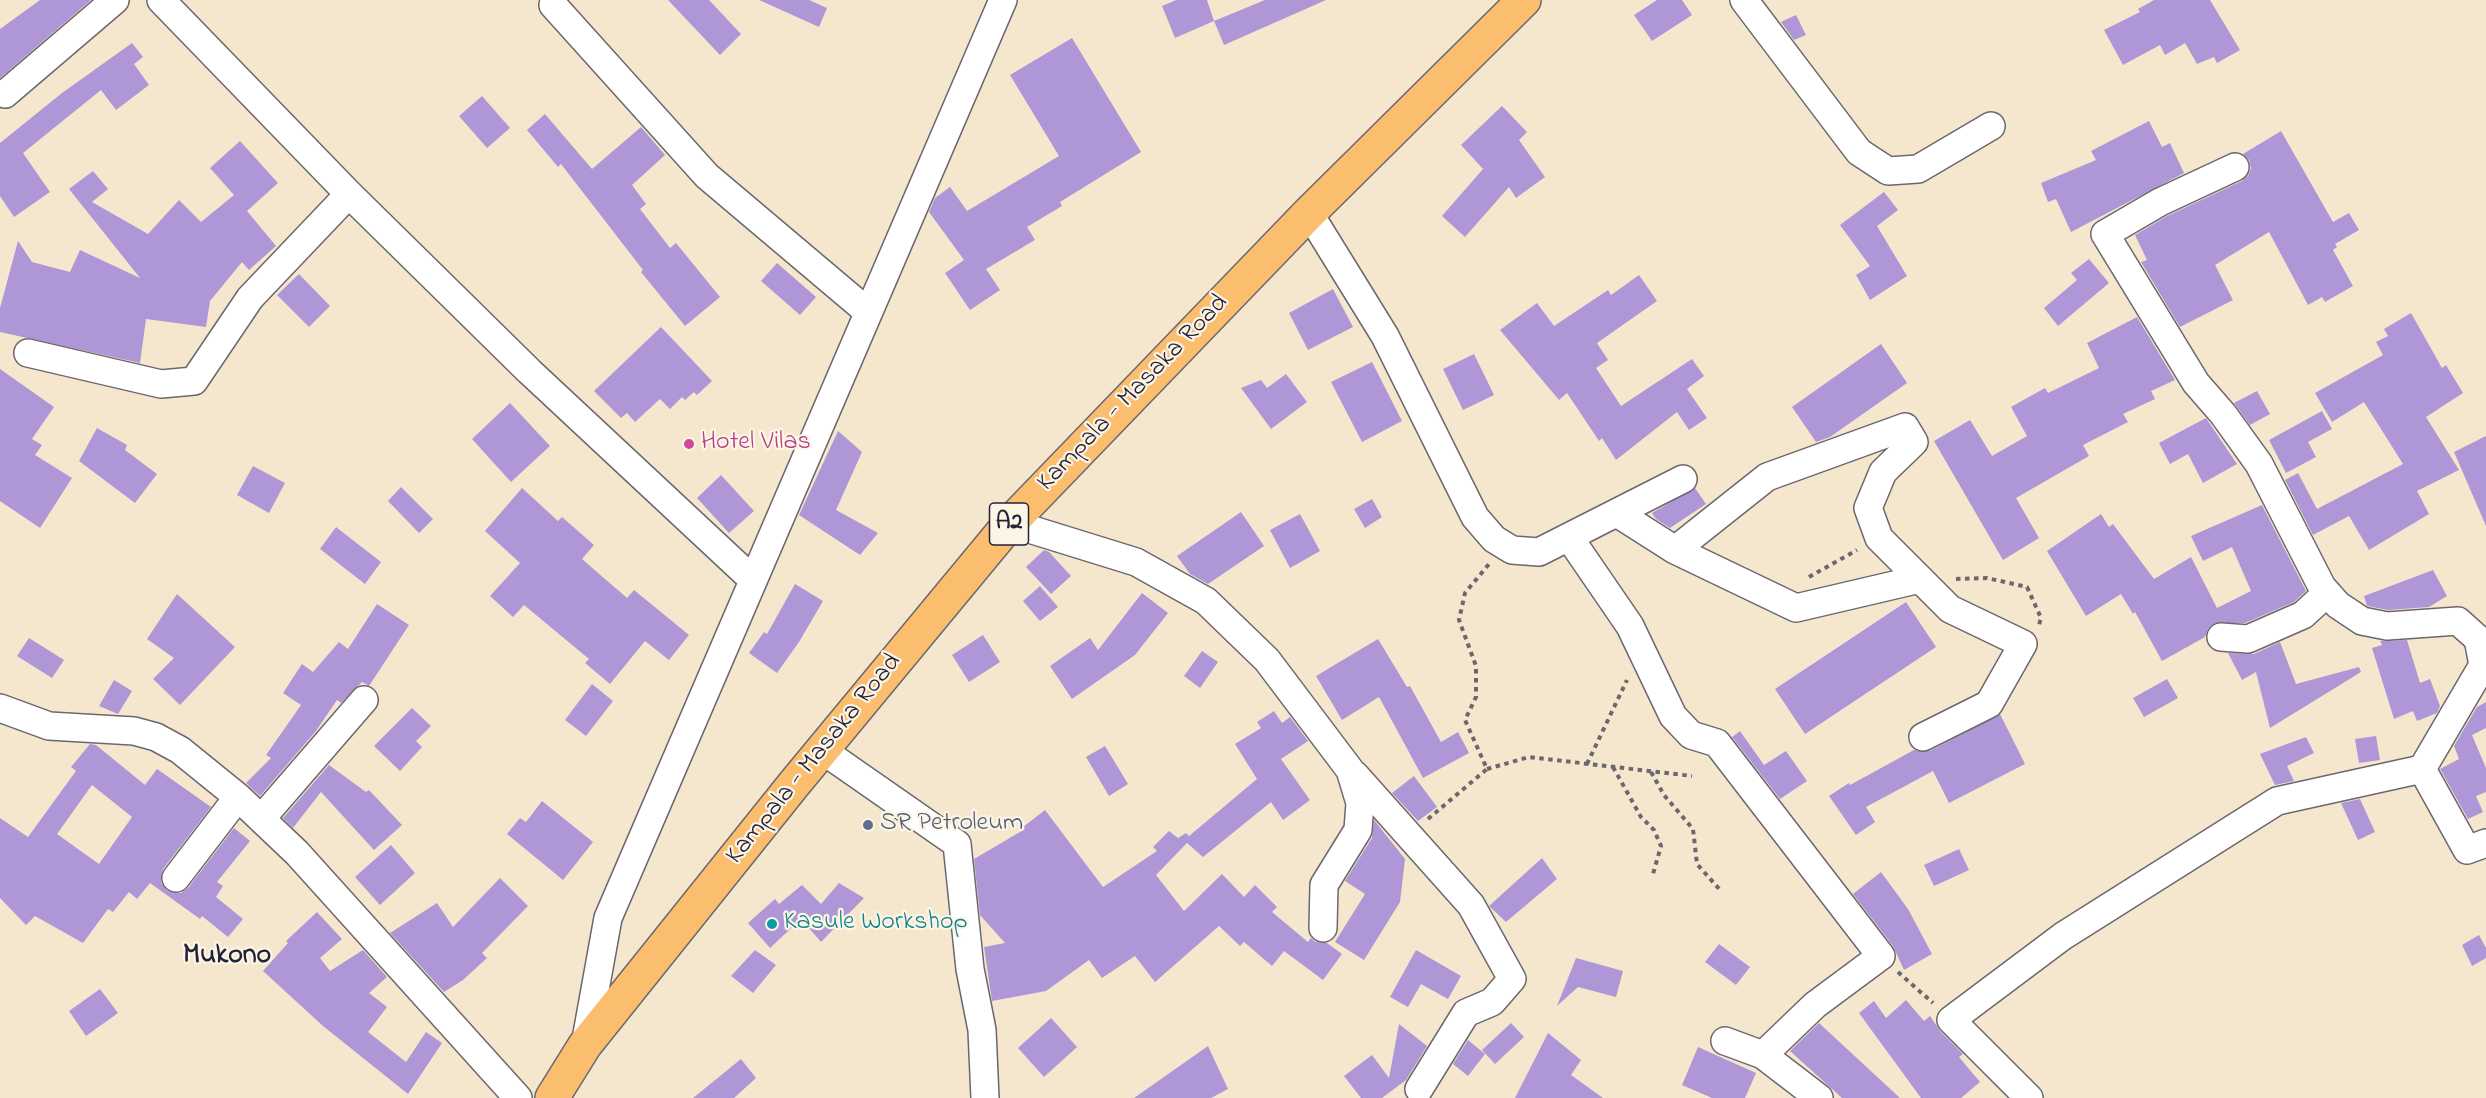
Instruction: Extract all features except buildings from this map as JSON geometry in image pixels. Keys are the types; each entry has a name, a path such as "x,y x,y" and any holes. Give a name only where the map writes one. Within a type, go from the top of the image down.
{"main road":[{"name":"Kampala - Masaka Road","path":"552,1098 585,1045 822,750 1010,523 1309,213 1524,0"}],"street":[{"path":"5,94 115,0"},
{"path":"161,0 349,194 529,370 752,579"},
{"path":"585,1045 608,918 752,579 1004,0"},
{"path":"1744,0 1859,152 1888,171 1918,169 1991,126"},
{"path":"554,5 707,176 868,312"},
{"path":"2029,1098 1951,1020 2062,936 2277,801 2422,769 2483,665 2478,639 2458,621 2387,626 2362,621 2338,605 2327,593 2259,464 2196,383 2105,234 2160,201 2235,167"},
{"path":"28,353 161,384 194,381 250,298 349,194"},
{"path":"1309,213 1385,336 1475,517 1494,539 1512,550 1539,552 1683,480"},
{"path":"1675,550 1767,477 1905,427 1914,442 1883,472 1869,508 1879,538 1950,609 2023,644 1989,704 1923,737"},
{"path":"1617,513 1675,550 1796,608 1920,579"},
{"path":"1010,523 1136,562 1206,601 1267,660 1350,770 1471,905 1512,978 1491,1002 1467,1013 1419,1089"},
{"path":"1569,537 1630,626 1673,716 1691,735 1717,742 1881,956 1815,1005 1763,1055"},
{"path":"2222,637 2248,639 2303,615 2327,593"},
{"path":"261,819 364,700"},
{"path":"0,708 50,726 134,731 156,737 180,750 238,797 297,853 518,1098"},
{"path":"822,750 957,844 970,969 982,1030 985,1098"},
{"path":"2422,769 2467,850 2486,843"},
{"path":"1323,928 1324,885 1358,830 1360,803 1350,770"},
{"path":"176,878 238,797"},
{"path":"1725,1041 1763,1055 1809,1095"}],"path":[{"path":"1773,597 1879,538"},
{"path":"1487,769 1465,720 1476,697 1476,666 1459,620 1465,593 1504,545"},
{"path":"1920,579 1987,578 2027,587 2041,618 2031,648 2023,644"},
{"path":"1587,764 1629,675"},
{"path":"1409,836 1487,769 1529,758 1692,776"},
{"path":"1613,767 1641,817 1654,830 1661,846 1653,874"},
{"path":"1651,771 1664,795 1693,828 1697,864 1721,891"},
{"path":"1881,956 1951,1020"}],"place":[{"name":"Hotel Vilas","path":"689,444"},
{"name":"SR Petroleum","path":"868,825"},
{"name":"Kasule Workshop","path":"772,924"}],"district":[{"name":"Mukono","path":"227,957"}]}
